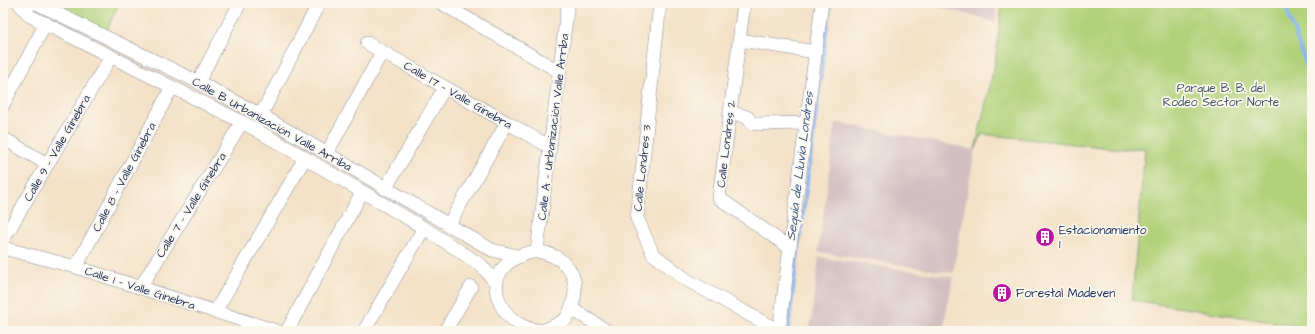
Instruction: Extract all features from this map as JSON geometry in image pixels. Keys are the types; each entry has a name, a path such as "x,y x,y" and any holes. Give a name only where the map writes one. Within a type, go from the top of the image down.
{"street":[{"name":"Calle B Urbanización Valle Arriba","path":"20,3 36,3 198,82 261,115 327,153 448,226 492,250 517,256"},
{"name":"Calle B Urbanización Valle Arriba","path":"20,3 30,16 242,122 305,158 424,228 481,265 496,283"},
{"path":"198,82 240,3"},
{"path":"261,115 319,3"},
{"path":"442,3 560,72"},
{"name":"Calle A - Urbanización Valle Arriba","path":"537,251 568,3"},
{"name":"Calle Londres 3","path":"660,3 637,218 653,254 687,280 779,331"},
{"name":"Calle Londres 2","path":"744,3 719,198 790,248"},
{"path":"779,331 822,3"},
{"path":"3,105 46,23"},
{"path":"739,40 816,52"},
{"name":"Calle 17 - Valle Ginebra","path":"367,43 550,147"},
{"path":"327,153 382,52"},
{"name":"Calle 9 - Valle Ginebra","path":"3,240 111,56"},
{"name":"Calle 8 - Valle Ginebra","path":"76,267 172,86"},
{"path":"385,189 445,87"},
{"path":"730,112 747,117 752,123 757,124 806,123"},
{"name":"Calle 7 - Valle Ginebra","path":"140,288 242,122"},
{"path":"448,226 507,123"},
{"path":"3,138 47,164"},
{"path":"215,312 305,158"},
{"path":"287,331 362,192"},
{"path":"364,331 424,228"},
{"name":"Calle 1 - Valle Ginebra","path":"3,248 76,267 276,331"},
{"path":"537,251 550,253 558,258 571,272 575,284 576,297 572,309 566,319 543,330 532,331 518,327 508,320 500,307 496,296 496,283 505,266 517,256 537,251"},
{"path":"445,331 471,286"},
{"path":"572,309 607,331"}],"shaded area":[{"path":"925,3 997,3 995,22"},
{"path":"836,122 975,150 953,273 818,252"},
{"path":"819,257 953,277 943,331 810,331"}],"green space":[{"path":"38,3 119,3 104,37"},
{"name":"Parque B. B. del Rodeo Sector Norte","path":"1002,3 1312,3 1312,328 1132,300 1145,148 1121,149 982,134 975,150 995,63"}],"waterway":[{"name":"Sequía de Lluvia Londres","path":"788,331 830,3"},
{"path":"1284,3 1312,82"}],"place":[{"name":"Estacionamiento 1","path":"1045,237"},
{"name":"Forestal Madeven","path":"1002,293"}]}
